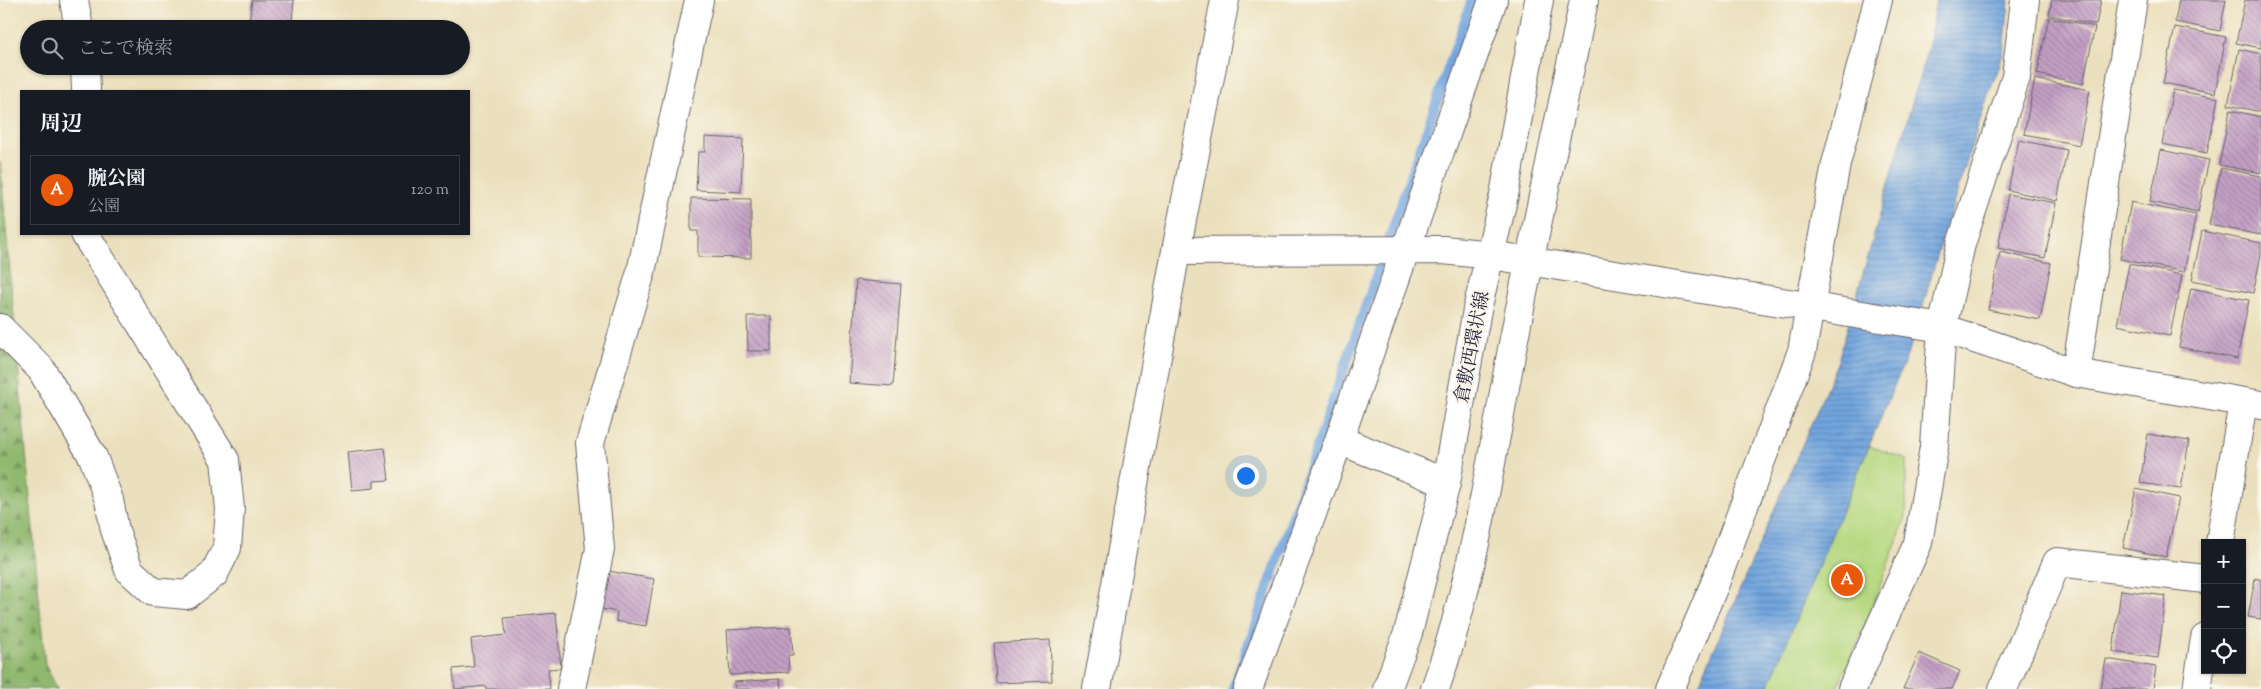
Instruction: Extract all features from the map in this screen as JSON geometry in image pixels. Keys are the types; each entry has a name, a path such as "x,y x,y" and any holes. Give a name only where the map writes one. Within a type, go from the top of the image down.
{"street":[{"path":"74,0 77,20"},
{"path":"571,689 600,549 590,443 641,272 699,0"},
{"path":"1096,689 1176,251 1225,0"},
{"path":"1248,689 1339,440 1493,0"},
{"name":"倉敷西環状線","path":"1387,689 1408,633 1446,483 1477,310 1491,255 1539,0"},
{"path":"1435,689 1450,645 1484,501 1530,261 1584,0"},
{"path":"1670,689 1714,586 1802,351 1836,164 1878,0"},
{"path":"1852,689 1918,543 1934,447 1942,328 1961,244 2016,77 2025,0"},
{"path":"2076,373 2133,0"},
{"path":"85,75 86,90"},
{"path":"0,328 41,369 94,457 109,500 116,530 129,570 153,592 187,595 214,574 227,548 230,509 225,460 86,235"},
{"path":"1176,251 1443,250 1491,255 1942,328 2076,373 2252,403 2221,539"},
{"path":"1339,440 1446,483"},
{"path":"2003,689 2057,562 2201,579"},
{"path":"2196,689 2201,661"}],"green space":[{"path":"0,162 45,665 58,689 0,689"},
{"path":"1869,446 1906,459 1906,517 1858,643 1836,689 1767,689"}],"water":[{"path":"1936,0 2009,0 2005,43 2000,65 1989,92 1939,249 1913,341 1767,689 1697,689 1837,364 1929,44"}],"building":[{"path":"252,0 294,0 292,20 249,20"},
{"path":"2052,0 2101,0 2096,25 2049,15"},
{"path":"2179,0 2226,0 2220,31 2175,22"},
{"path":"2245,0 2261,0 2261,48 2236,43"},
{"path":"2049,17 2095,27 2083,84 2037,74"},
{"path":"2175,27 2226,37 2215,93 2163,83"},
{"path":"2239,49 2261,54 2261,112 2228,105"},
{"path":"2035,79 2090,90 2079,145 2024,134"},
{"path":"2173,90 2218,98 2207,153 2162,144"},
{"path":"2230,110 2261,117 2261,173 2219,165"},
{"path":"705,137 743,139 741,192 696,190 698,152 705,152"},
{"path":"2019,140 2067,150 2057,201 2008,190"},
{"path":"2161,150 2209,160 2198,212 2150,202"},
{"path":"2221,168 2261,176 2261,235 2209,225"},
{"path":"2008,194 2056,203 2045,258 1998,248"},
{"path":"691,198 751,199 751,258 698,257 698,231 691,231"},
{"path":"2131,202 2196,215 2184,272 2120,259"},
{"path":"2202,231 2261,243 2261,255 2253,293 2192,280"},
{"path":"2000,252 2051,263 2040,320 1988,310"},
{"path":"2129,264 2182,275 2170,336 2117,325"},
{"path":"856,280 901,284 893,386 849,383"},
{"path":"2191,288 2249,300 2237,359 2179,347"},
{"path":"747,316 771,316 771,351 748,351"},
{"path":"2148,434 2189,441 2181,489 2140,483"},
{"path":"385,448 389,480 374,481 374,488 352,490 348,452"},
{"path":"2136,489 2179,498 2166,557 2123,548"},
{"path":"608,571 654,579 646,626 616,621 617,612 602,609"},
{"path":"2255,578 2261,580 2261,619 2248,617"},
{"path":"2121,590 2166,596 2158,658 2113,652"},
{"path":"556,613 561,668 548,669 550,689 486,689 486,686 455,689 453,669 474,667 471,639 506,635 504,618"},
{"path":"791,627 793,655 788,655 789,672 730,675 727,630"},
{"path":"1050,640 1052,681 996,683 994,643"},
{"path":"1919,653 1960,671 1952,689 1903,689"},
{"path":"2106,659 2156,667 2153,689 2101,689"},
{"path":"780,679 781,689 735,689 734,682"}],"waterway":[{"path":"1233,689 1472,0"}],"place":[{"name":"腕公園","path":"1847,580"}]}
